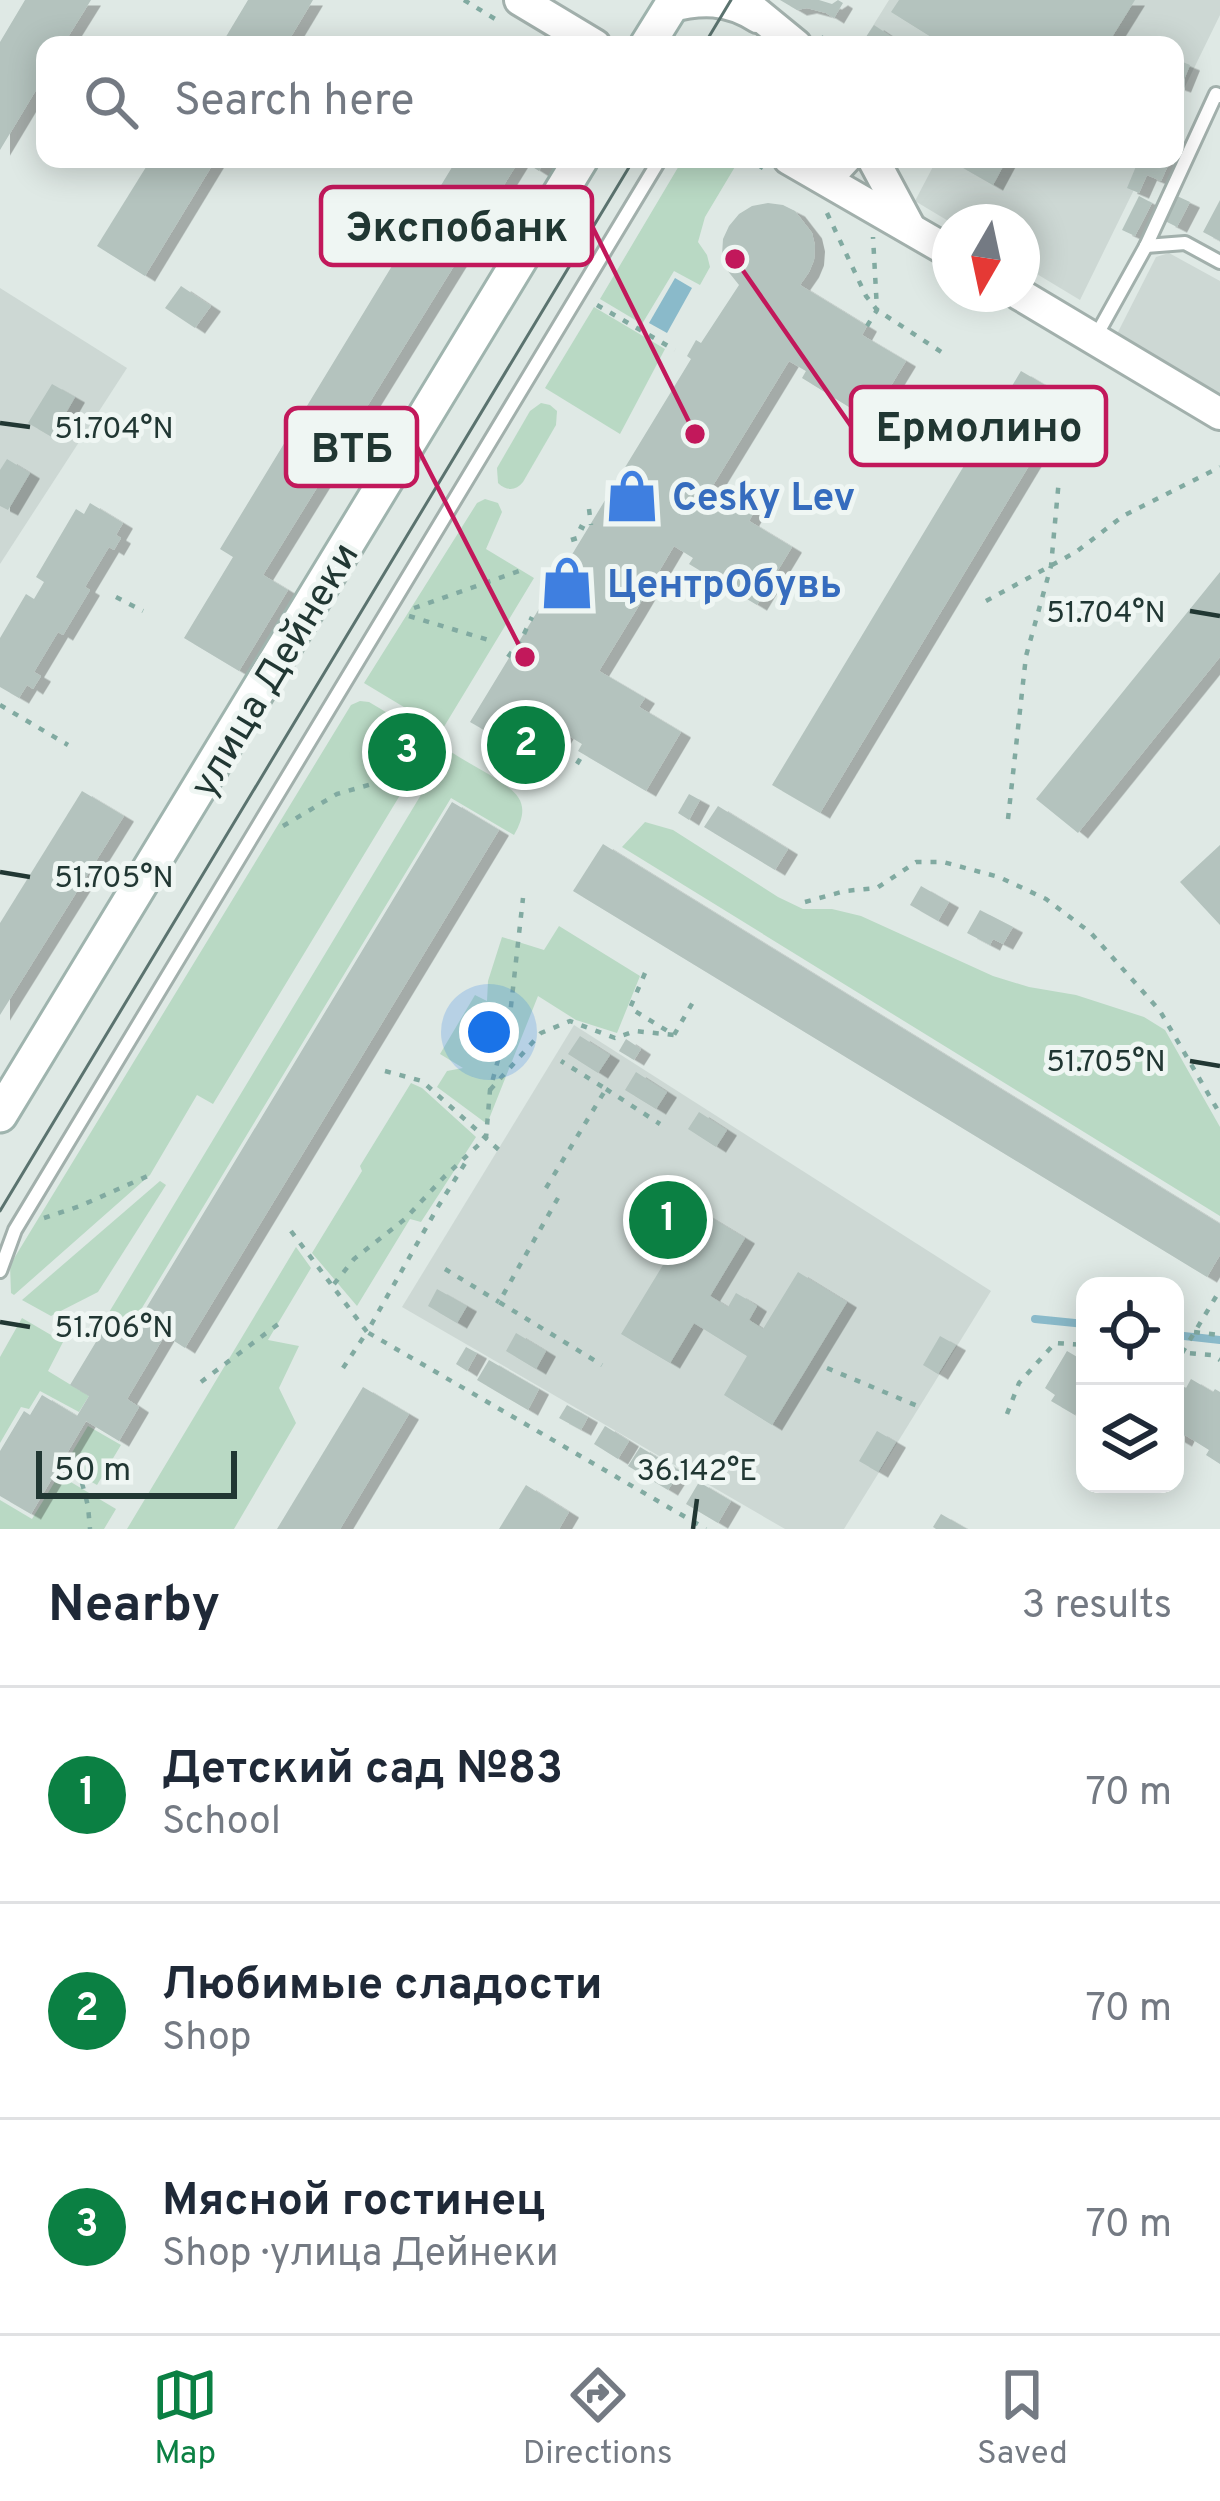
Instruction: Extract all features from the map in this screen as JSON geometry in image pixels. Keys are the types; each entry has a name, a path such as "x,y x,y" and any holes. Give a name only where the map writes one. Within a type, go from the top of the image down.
{"main road":[{"path":"652,36 672,5"},
{"name":"улица Дейнеки","path":"0,1115 576,168"}],"street":[{"path":"520,0 580,36"},
{"path":"741,0 800,36"},
{"path":"672,5 718,4 740,9 797,36"},
{"path":"798,168 819,189 932,241"},
{"path":"819,189 841,168"},
{"path":"878,168 910,228"},
{"path":"1040,307 1220,415"}],"lane":[{"path":"1184,163 1216,94 1220,97"},
{"path":"0,1271 15,1230 654,168"},
{"path":"1094,339 1146,246 1182,168"},
{"path":"1146,246 1185,243 1220,262"}],"path":[{"path":"819,189 866,296 877,310 946,355"},
{"path":"867,326 877,310 873,232"},
{"path":"577,294 675,350"},
{"path":"986,601 1076,552 1123,516 1220,466"},
{"path":"1008,819 1026,656 1051,566 1060,479"},
{"path":"572,540 587,530 590,509"},
{"path":"579,526 587,530"},
{"path":"495,642 407,613 522,571"},
{"path":"116,597 143,611"},
{"path":"508,657 532,617"},
{"path":"505,647 519,636 523,620"},
{"path":"0,705 68,745"},
{"path":"577,764 583,754"},
{"path":"250,842 337,794 411,777"},
{"path":"805,902 845,890 877,888 916,862 943,862 999,877 1046,899 1091,933 1160,1011 1220,1114"},
{"path":"334,1285 354,1259 405,1219 486,1138 490,1090 510,1015 523,898"},
{"path":"645,973 630,1008 674,1035"},
{"path":"674,1035 693,1002"},
{"path":"490,1090 541,1034 570,1021 615,1038 634,1031 674,1035"},
{"path":"561,1061 660,1124"},
{"path":"385,1071 422,1081 499,1150"},
{"path":"546,1188 606,1089"},
{"path":"343,1368 474,1150"},
{"path":"15,1230 150,1175"},
{"path":"500,1302 558,1198"},
{"path":"291,1231 367,1332 706,1529"},
{"path":"445,1269 602,1365"},
{"path":"1184,1344 1220,1290"},
{"path":"201,1382 285,1318"},
{"path":"1194,1332 1220,1335"},
{"path":"1007,1414 1019,1383 1054,1343 1076,1344"},
{"path":"1184,1353 1220,1359"},
{"path":"827,1368 920,1406"},
{"path":"82,1483 90,1529"}],"shaded area":[{"path":"889,0 1220,0 1220,15 1184,89 1184,36 867,36"},
{"path":"932,168 1145,168 1080,300 1040,276 1040,204 932,204 932,211 915,201"},
{"path":"1169,253 1220,281 1220,402 1115,338 1156,257"},
{"path":"0,288 127,368 0,564"},
{"path":"574,1025 991,1291 844,1529 785,1529 402,1307"}],"green space":[{"path":"678,168 734,168 705,217 698,242 710,267 700,285 674,271 642,324 600,299"},
{"path":"594,307 665,349 620,434 545,388"},
{"path":"541,403 557,411 556,425 523,482 504,487 498,483 497,468 530,411"},
{"path":"485,499 498,503 502,512 486,549 534,578 442,730 364,683 477,503"},
{"path":"360,701 428,737 425,743 406,733 388,765 411,777 213,1104 197,1095 150,1175 14,1295 10,1265 351,705"},
{"path":"448,750 500,781 519,799 522,814 514,835 451,798 128,1331 108,1319 108,1314"},
{"path":"645,822 673,830 803,909 861,916 993,976 1076,995 1144,1017 1165,1030 1220,1127 1220,1216 622,847"},
{"path":"559,926 640,976 617,1033 576,1020 538,996 487,1124 437,1087 447,1071 463,1068 440,1054 475,995 487,1001 502,937 544,950"},
{"path":"411,1083 476,1137 421,1222 410,1219 357,1306 312,1253"},
{"path":"160,1181 166,1185 98,1292 51,1316 22,1300"},
{"path":"296,1247 311,1268 268,1340 299,1346 279,1388 296,1423 234,1529 127,1529"},
{"path":"22,1318 63,1342 48,1371 89,1396 79,1412 40,1391 29,1409 21,1407 0,1443 0,1357"},
{"path":"88,1426 121,1445 97,1485 64,1466"},
{"path":"59,1475 116,1509 104,1529 0,1529 0,1500 32,1519"}],"water":[{"path":"675,278 692,288 667,333 649,323"}],"building":[{"path":"25,0 91,0 69,36 36,36 36,90 0,150 0,42"},
{"path":"248,0 313,0 291,36 226,36"},
{"path":"780,0 843,3 834,18 807,8 797,10"},
{"path":"899,0 1135,0 1113,36 930,36 891,12"},
{"path":"874,25 890,36 867,36"},
{"path":"145,168 211,168 145,276 97,246"},
{"path":"452,168 514,168 263,575 288,590 239,671 184,638 233,557 220,549"},
{"path":"963,168 1002,168 993,185"},
{"path":"1135,168 1167,168 1161,181 1147,175 1139,193 1127,188"},
{"path":"1139,196 1152,203 1135,236 1122,230"},
{"path":"1177,196 1190,202 1177,227 1165,221"},
{"path":"1220,200 1220,241 1203,232"},
{"path":"768,203 795,211 812,233 814,260 800,285 867,326 862,335 906,361 870,420 802,378 806,371 789,361 712,487 754,512 749,521 792,547 757,605 689,564 693,558 674,546 599,671 645,698 639,707 681,732 646,791 578,751 582,744 564,733 545,765 470,722 691,359 687,356 696,340 701,343 739,285 722,255 729,226 752,206"},
{"path":"181,286 211,306 195,328 165,308"},
{"path":"1021,371 1069,399 820,813 772,785"},
{"path":"52,384 75,397 52,437 28,423"},
{"path":"7,459 30,473 8,510 0,506 0,470"},
{"path":"90,503 123,523 116,535 121,538 114,550 109,547 63,635 58,632 34,672 41,676 33,689 27,685 19,698 0,687 0,638 26,594 34,599 44,582 36,577 76,509 84,514"},
{"path":"1220,572 1220,657 1078,833 1036,799"},
{"path":"407,732 425,743 406,776 388,766"},
{"path":"82,791 124,816 0,1015 0,923"},
{"path":"689,794 700,800 689,820 678,813"},
{"path":"452,802 499,830 185,1348 165,1335 127,1399 139,1407 119,1441 86,1421 31,1514 0,1496 0,1451 24,1411 30,1415 42,1395 77,1416 89,1396 70,1385 108,1322 133,1337"},
{"path":"718,806 788,849 775,870 704,827"},
{"path":"603,844 1220,1224 1220,1255 1207,1277 573,891"},
{"path":"1220,845 1220,925 1180,882"},
{"path":"921,886 949,902 938,921 910,905"},
{"path":"980,910 1013,927 1003,944 993,939 990,945 967,933"},
{"path":"580,1036 610,1055 598,1073 568,1054"},
{"path":"626,1039 641,1049 634,1060 619,1051"},
{"path":"636,1072 667,1092 656,1109 625,1090"},
{"path":"699,1112 727,1130 716,1147 688,1129"},
{"path":"697,1209 745,1238 710,1296 728,1307 736,1293 748,1300 757,1306 749,1320 763,1329 798,1272 847,1302 772,1425 724,1395 747,1356 694,1323 670,1363 621,1334"},
{"path":"437,1289 467,1306 457,1323 428,1306"},
{"path":"516,1333 546,1351 536,1369 506,1351"},
{"path":"940,1336 956,1345 938,1374 923,1365"},
{"path":"466,1347 477,1353 467,1371 456,1364"},
{"path":"1067,1351 1076,1356 1075,1415 1051,1401 1055,1395 1045,1388"},
{"path":"489,1360 539,1389 528,1410 477,1380"},
{"path":"1191,1379 1220,1392 1220,1464 1206,1455 1209,1450 1184,1437 1186,1388"},
{"path":"363,1387 409,1414 340,1529 277,1529"},
{"path":"567,1405 588,1417 581,1430 559,1418"},
{"path":"605,1426 629,1441 618,1459 594,1444"},
{"path":"877,1431 896,1442 878,1472 859,1461"},
{"path":"640,1447 680,1471 668,1490 628,1466"},
{"path":"699,1482 731,1501 718,1523 686,1504"},
{"path":"526,1485 569,1512 559,1529 499,1529"},
{"path":"941,1514 967,1529 936,1529"}],"waterway":[{"path":"1035,1319 1076,1323"},
{"path":"1184,1336 1220,1340"}],"tram line":[{"path":"709,36 731,0"},
{"path":"0,1211 629,168"}],"place":[{"name":"Ермолино","path":"735,259"},
{"name":"Экспобанк","path":"695,434"},
{"name":"Cesky Lev","path":"632,496"},
{"name":"ЦентрОбувь","path":"567,583"},
{"name":"ВТБ","path":"525,657"},
{"name":"Любимые сладости","path":"526,745"},
{"name":"Мясной гостинец","path":"407,752"},
{"name":"Детский сад №83","path":"668,1220"}]}
